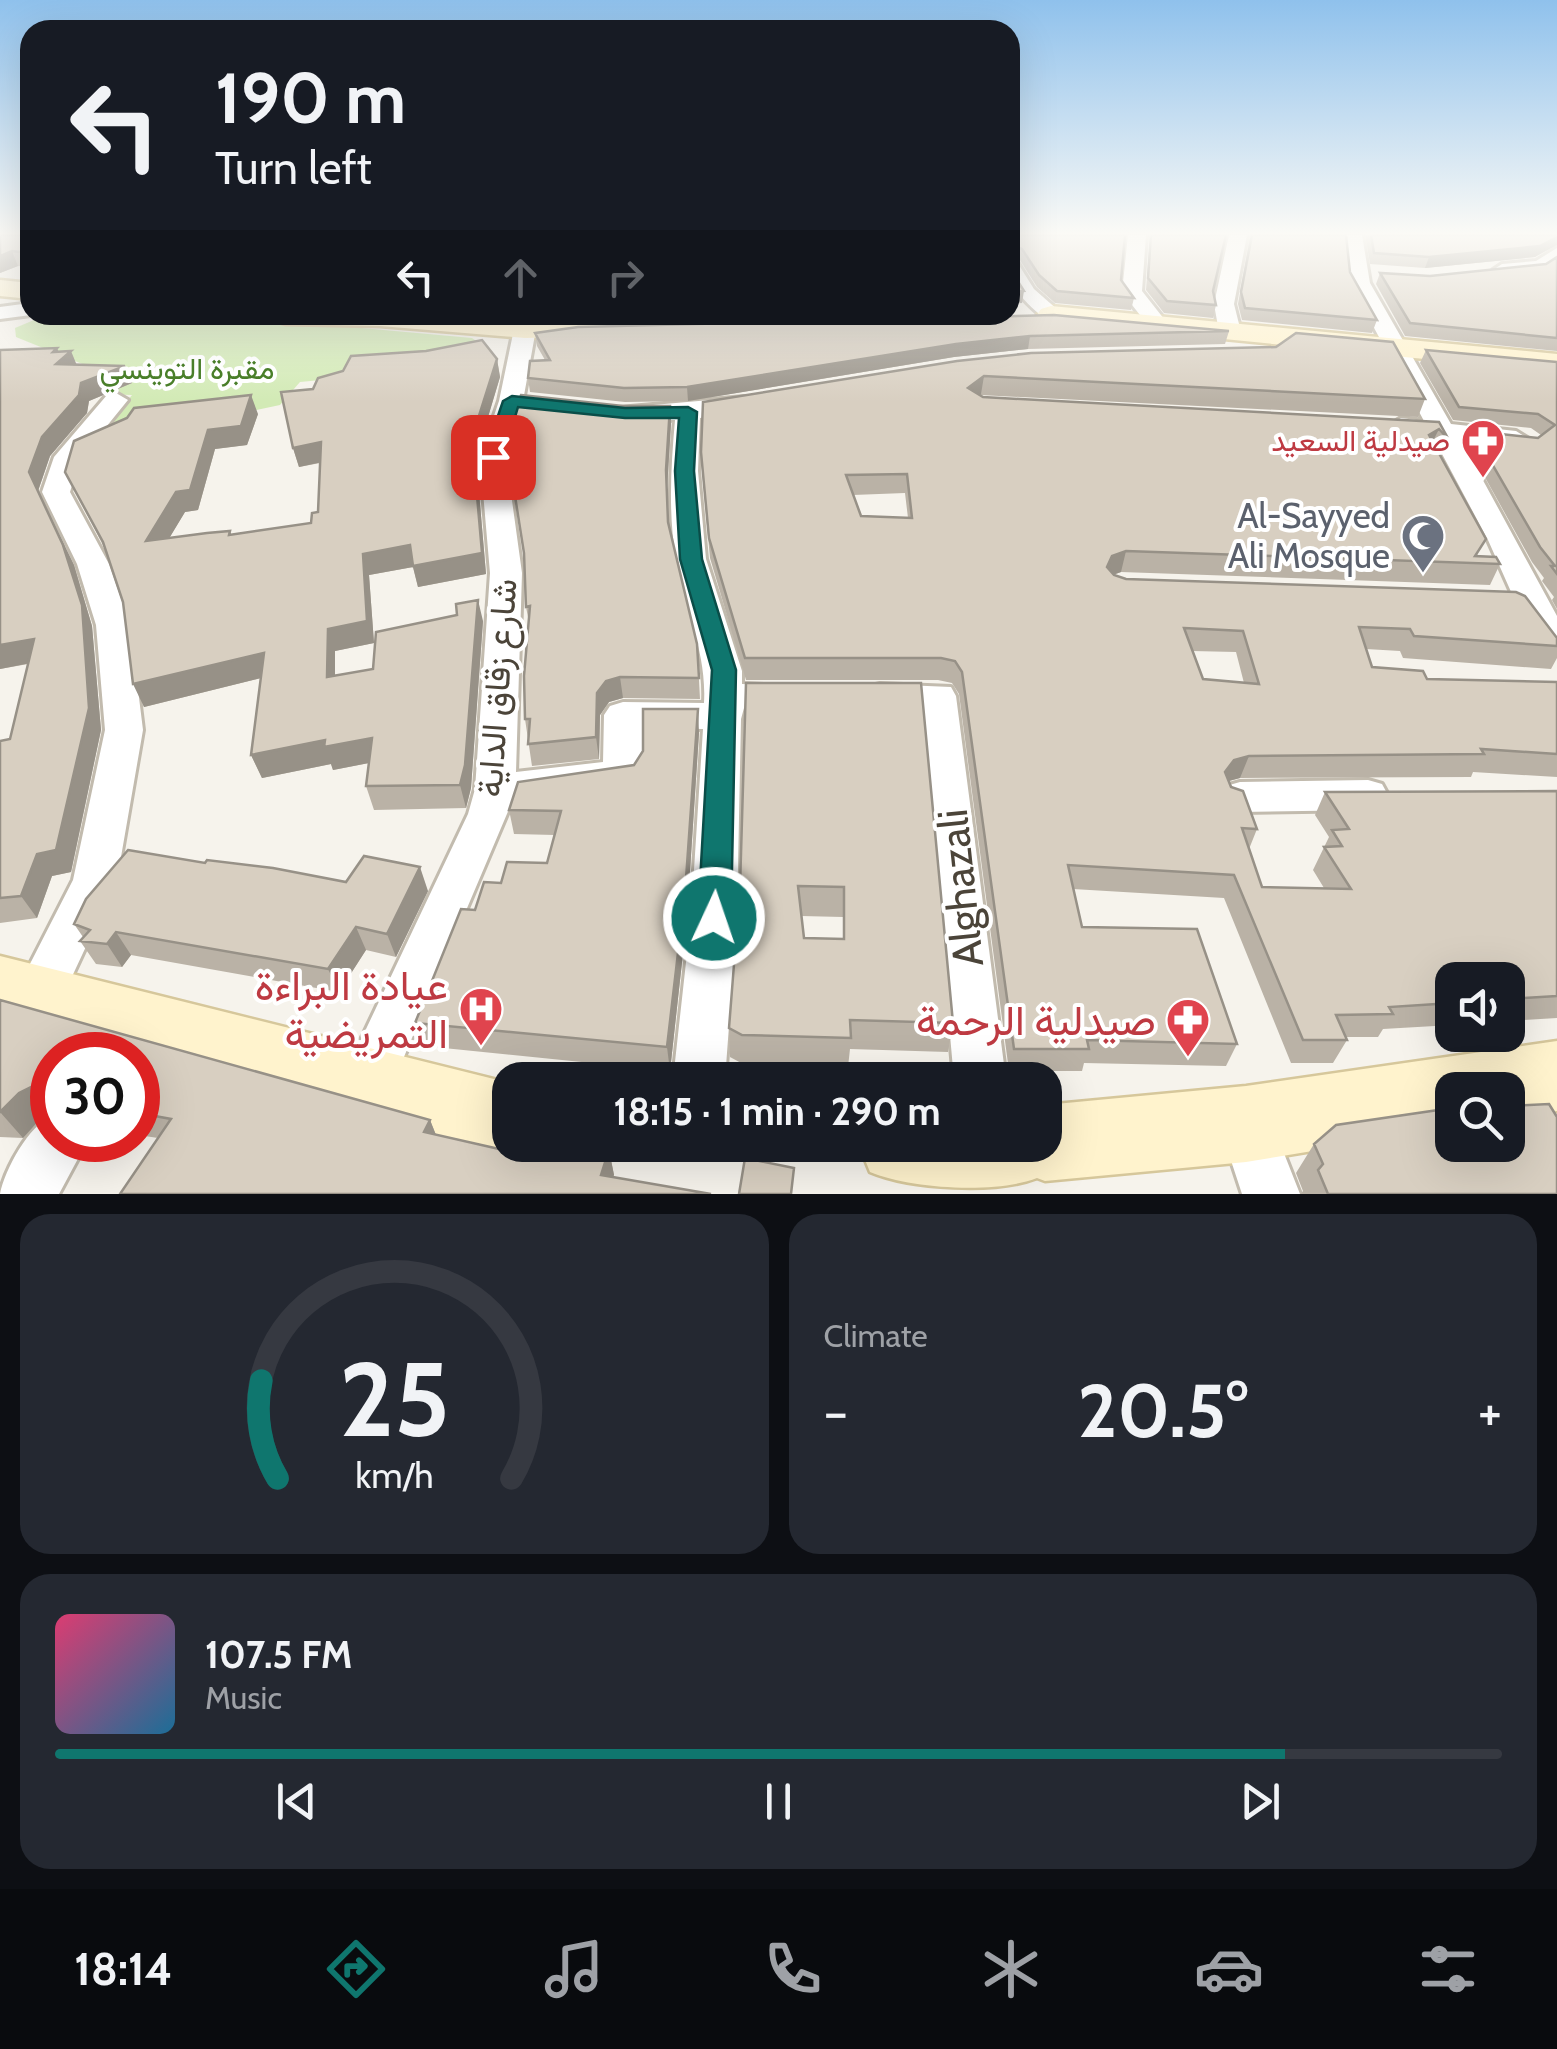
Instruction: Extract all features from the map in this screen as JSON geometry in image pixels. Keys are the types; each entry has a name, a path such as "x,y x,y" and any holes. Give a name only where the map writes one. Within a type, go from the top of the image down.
{"main road":[{"path":"1020,317 1157,324 1557,363"},
{"path":"473,325 526,329 659,326"},
{"path":"19,992 107,1032"},
{"path":"160,1046 364,1086 492,1117"},
{"path":"1525,1089 1551,1088"},
{"path":"1062,1130 1246,1124 1435,1095"}],"street":[{"path":"1025,291 1052,316"},
{"path":"1132,291 1157,324"},
{"path":"1227,291 1224,304 1230,332"},
{"path":"1371,291 1379,319 1557,640"},
{"name":"شارع زقاق الداية","path":"364,1086 489,814 495,789 506,572 493,457 521,402 526,329"},
{"path":"1201,354 1271,354 1279,338"},
{"path":"19,992 95,880 124,730 113,625 93,564 56,492 67,458 116,400"},
{"path":"606,411 688,412 775,400"},
{"path":"688,412 684,471 691,559 724,670 714,918 701,1062"},
{"path":"1380,424 1530,440"},
{"path":"1492,600 1542,608"},
{"name":"Alghazali","path":"724,716 729,696 938,696 994,1062"},
{"path":"495,789 622,775 623,716 724,716"},
{"path":"1240,797 1411,794"},
{"path":"1246,1124 1271,1194"},
{"path":"27,1194 47,1162"}],"green space":[{"name":"مقبرة التوينسي","path":"328,325 472,338 482,345 342,378 300,382 280,405 93,444 132,395 98,394 107,374 16,337 15,328"}],"building":[{"path":"1057,291 1129,291 1134,298"},
{"path":"1159,291 1213,291 1216,305 1167,301"},
{"path":"1361,291 1377,320 1245,308 1241,292"},
{"path":"1391,291 1557,291 1557,338 1410,323"},
{"path":"1054,315 1229,331 1030,336 687,387 624,388 528,378 530,361 550,360 535,333 578,327 1020,325 1020,316"},
{"path":"1296,333 1393,342 1425,399 984,376 968,388 983,397 1439,422 1449,440 1439,429 1429,435 1486,539 1475,556 1496,557 1500,564 1126,551 1112,556 1107,567 1114,575 1126,579 1516,592 1525,596 1557,638 1557,646 1414,636 1410,629 1359,627 1372,667 1423,671 1427,679 1557,682 1557,754 1481,749 1484,754 1249,756 1234,760 1225,772 1231,787 1243,791 1257,829 1242,828 1262,887 1351,889 1324,847 1342,846 1332,830 1349,829 1325,792 1557,791 1557,996 1525,998 1525,962 1435,962 1435,1004 1389,1007 1393,1014 1336,1015 1347,1040 1303,1040 1234,875 1068,865 1082,927 1197,929 1237,1044 1087,1040 1089,1049 1014,1049 962,672 955,661 941,658 745,658 709,538 701,452 703,402 957,361 1031,353 1276,347","holes":["907,474 912,518 861,516 846,475","1184,628 1243,631 1259,684 1203,679"]},
{"path":"482,340 497,359 472,438 482,553 413,566 410,545 363,554 367,621 328,629 327,677 373,669 376,632 457,615 456,604 478,600 465,765 460,785 366,786 372,738 324,747 325,740 251,755 264,653 133,684 123,602 103,542 65,472 74,441 127,418 134,408 251,395 241,426 208,430 190,490 176,492 146,541 230,531 229,535 311,523 312,513 318,512 321,442 293,448 281,392 313,389 318,378 343,371 351,356 426,351"},
{"path":"57,348 53,352 71,351 56,364 125,366 81,383 79,395 42,437 29,472 63,545 82,605 89,708 56,850 37,854 21,896 0,898 0,741 10,739 34,639 0,645 0,350"},
{"path":"1426,350 1557,362 1557,574 1473,431 1538,438 1555,425 1538,414 1459,407"},
{"path":"521,395 623,406 670,406 668,522 697,644 699,678 620,677 606,681 597,693 596,737 528,744 530,719 525,719 524,676 530,606 526,607 524,553 506,439"},
{"path":"746,683 921,683 953,1023 850,1020 851,1038 742,1035 729,1028 740,888","holes":["798,886 844,887 844,939 804,938"]},
{"path":"643,709 698,709 685,893 667,1047 415,1023 461,909 475,910 484,882 501,883 507,862 547,863 561,811 509,810 518,782 634,765 643,751"},
{"path":"128,850 205,863 207,860 273,868 346,882 364,856 420,867 387,934 356,927 328,969 116,932 107,944 80,941 90,930 74,924 86,899"},
{"path":"0,1000 115,1032 30,1032 30,1088 0,1112"},
{"path":"160,1045 430,1120 424,1132 492,1147 492,1162 605,1162 601,1175 711,1194 120,1194 142,1162 160,1162 160,1135 171,1119 160,1117"},
{"path":"1549,1104 1557,1117 1557,1194 1328,1194 1318,1170 1323,1164 1314,1144 1336,1125 1435,1110 1435,1162 1525,1162 1525,1105"},
{"path":"744,1162 794,1168 791,1194 739,1194"}],"place":[{"name":"صيدلية السعيد","path":"1483,479"},
{"name":"Al-Sayyed Ali Mosque","path":"1423,574"},
{"name":"عيادة البراءة التمريضية","path":"481,1047"},
{"name":"صيدلية الرحمة","path":"1188,1058"}],"route":[{"path":"493,457 512,401 625,413 688,412 684,471 691,559 724,670 714,918"}]}
